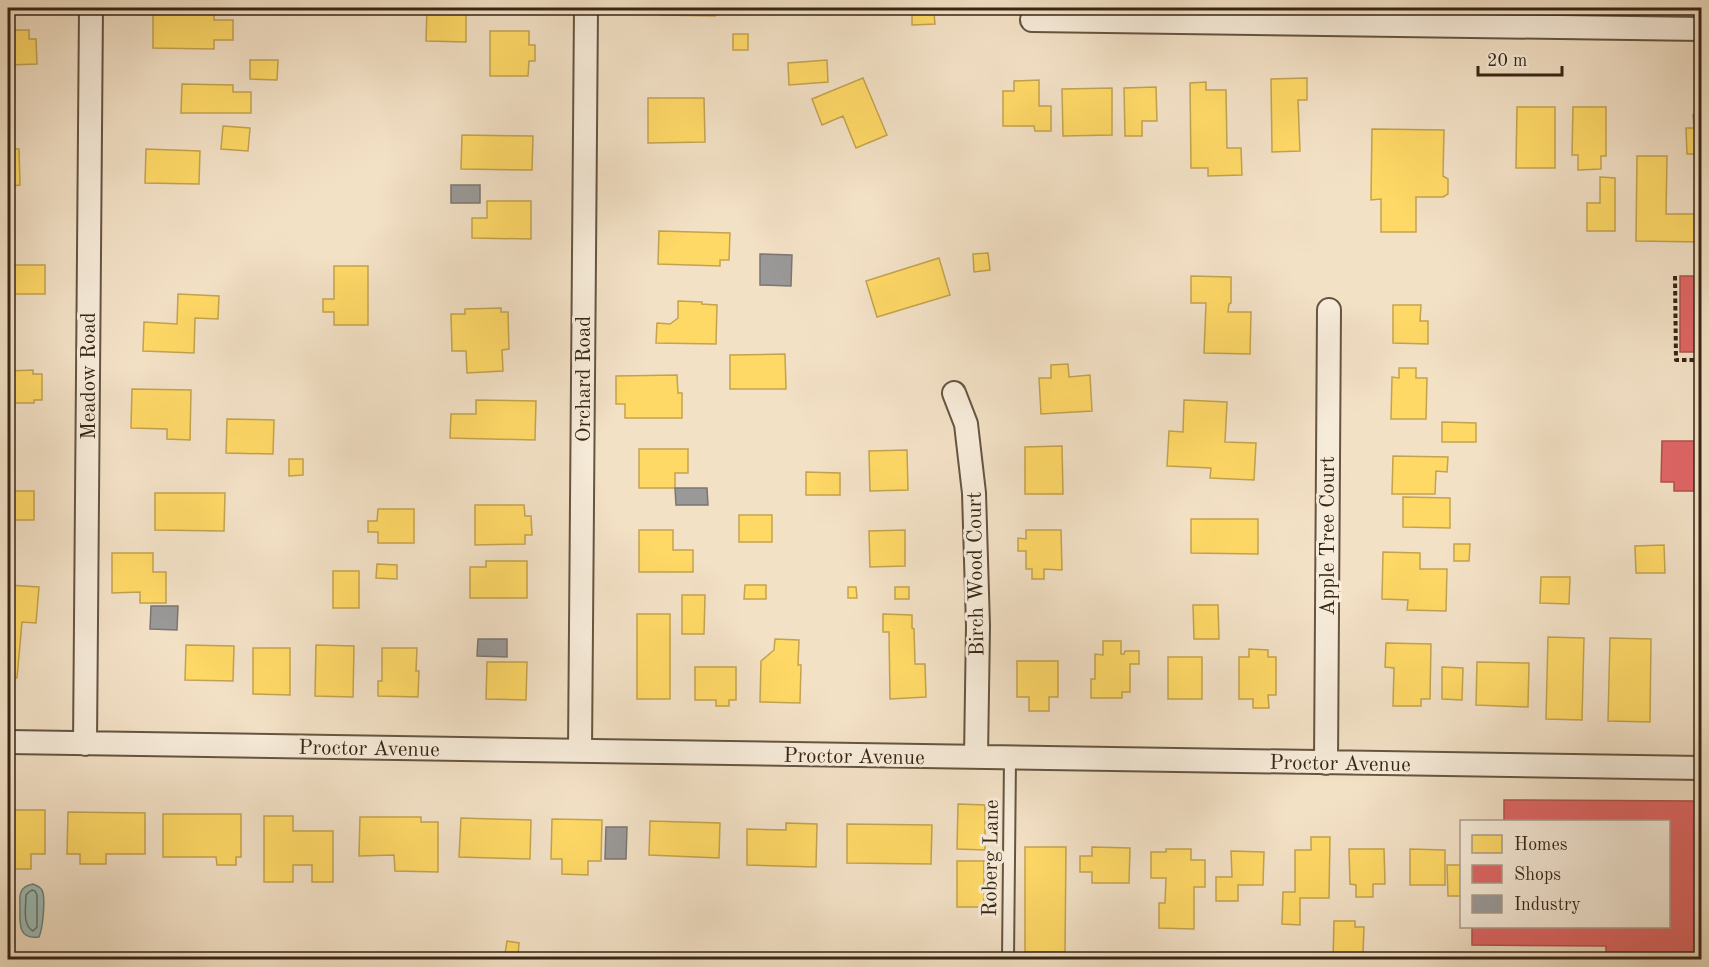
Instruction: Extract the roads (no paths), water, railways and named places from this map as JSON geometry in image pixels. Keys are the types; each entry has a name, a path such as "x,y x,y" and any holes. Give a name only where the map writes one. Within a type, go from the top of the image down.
{"street":[{"name":"Meadow Road","path":"85,744 91,8"},
{"name":"Orchard Road","path":"580,751 586,8"},
{"path":"1032,20 1701,29"},
{"name":"Apple Tree Court","path":"1326,763 1329,310"},
{"name":"Birch Wood Court","path":"954,393 966,424 974,493 978,626 976,757"},
{"name":"Proctor Avenue","path":"8,742 1701,768"}],"lane":[{"name":"Roberg Lane","path":"1008,960 1010,758"}],"water":[{"path":"33,884 42,889 44,897 43,921 39,937 27,936 23,933 20,924 20,894 24,888"}]}
